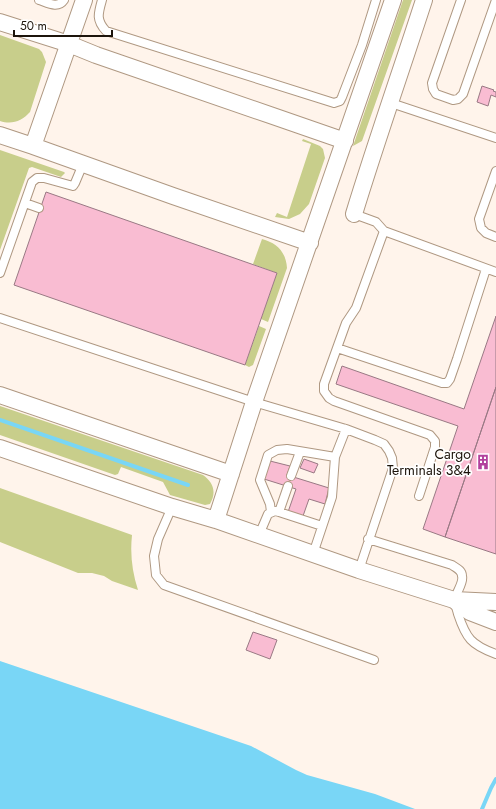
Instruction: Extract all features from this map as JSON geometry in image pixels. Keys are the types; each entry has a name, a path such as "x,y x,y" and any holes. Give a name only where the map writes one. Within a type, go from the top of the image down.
{"street":[{"path":"33,146 84,0"},
{"path":"216,520 254,402 394,0"},
{"path":"354,214 367,170 391,103 424,0"},
{"path":"0,22 69,44 96,55 345,141"},
{"path":"0,135 310,243"},
{"path":"0,395 231,474"},
{"path":"0,448 172,507 216,520 359,570 454,600 496,602"},
{"path":"454,600 470,612 496,622"}],"lane":[{"path":"39,0 57,6 64,0"},
{"path":"102,0 98,14 100,24 106,32 334,103 340,101 342,97 362,45 376,0"},
{"path":"461,0 432,83 436,94 453,100 458,99 463,94 496,0"},
{"path":"391,103 496,138"},
{"path":"0,274 32,182 36,178 44,178 73,186 83,164"},
{"path":"496,171 493,192 479,220 481,228 486,233 496,237"},
{"path":"25,203 39,208"},
{"path":"354,214 376,222 384,231 496,272"},
{"path":"384,231 356,308 346,323 336,348 324,384 324,391 329,398 334,401 430,435 435,442 435,447 419,496"},
{"path":"336,348 442,383 447,383 450,379 486,269"},
{"path":"0,318 254,402 346,429 384,444 392,458 393,468 368,539 359,570"},
{"path":"313,554 332,497 335,457 346,429"},
{"path":"322,526 275,512 260,480 268,456 277,450 335,457"},
{"path":"291,476 300,452"},
{"path":"259,535 264,521 275,512 288,486"},
{"path":"172,507 158,539 154,556 156,575 164,585 374,660"},
{"path":"368,539 452,565 460,570 462,580 454,600 462,626 469,639 486,650 496,654"}],"green space":[{"path":"403,0 412,0 362,141 353,146"},
{"path":"0,35 39,49 42,52 46,62 30,112 24,118 9,123 0,121"},
{"path":"303,139 320,146 323,149 325,158 309,204 300,214 289,219 275,217 277,213 287,217 311,144 302,141"},
{"path":"0,150 65,173 61,177 32,167 29,168 0,250"},
{"path":"262,239 272,243 280,249 285,257 287,268 268,322 261,319 277,273 253,264"},
{"path":"259,326 266,329 253,365 249,367 245,365"},
{"path":"0,406 203,475 213,488 212,500 210,504 205,505 170,495 163,482 121,467 118,474 115,475 0,435"},
{"path":"0,488 132,535 132,563 138,590 112,581 104,576 92,573 78,573 0,542"}],"water":[{"path":"0,661 251,746 307,775 375,794 415,809 0,809"}],"building":[{"path":"482,86 496,92 496,97 491,95 488,106 477,102"},
{"path":"46,192 277,273 245,365 14,285"},
{"path":"496,316 496,387 445,537 423,529 458,426 336,384 342,366 464,409"},
{"name":"Cargo Terminals 3&4","path":"496,387 496,554 445,537"},
{"path":"304,459 318,464 314,473 300,468"},
{"path":"270,461 290,466 287,475 329,488 325,504 309,499 303,516 288,512 296,489 264,479"},
{"path":"253,632 277,640 270,659 246,650"}],"waterway":[{"path":"0,420 188,485"},
{"path":"482,809 496,779"}],"place":[{"name":"Cargo Terminals 3&4","path":"483,462"}]}
